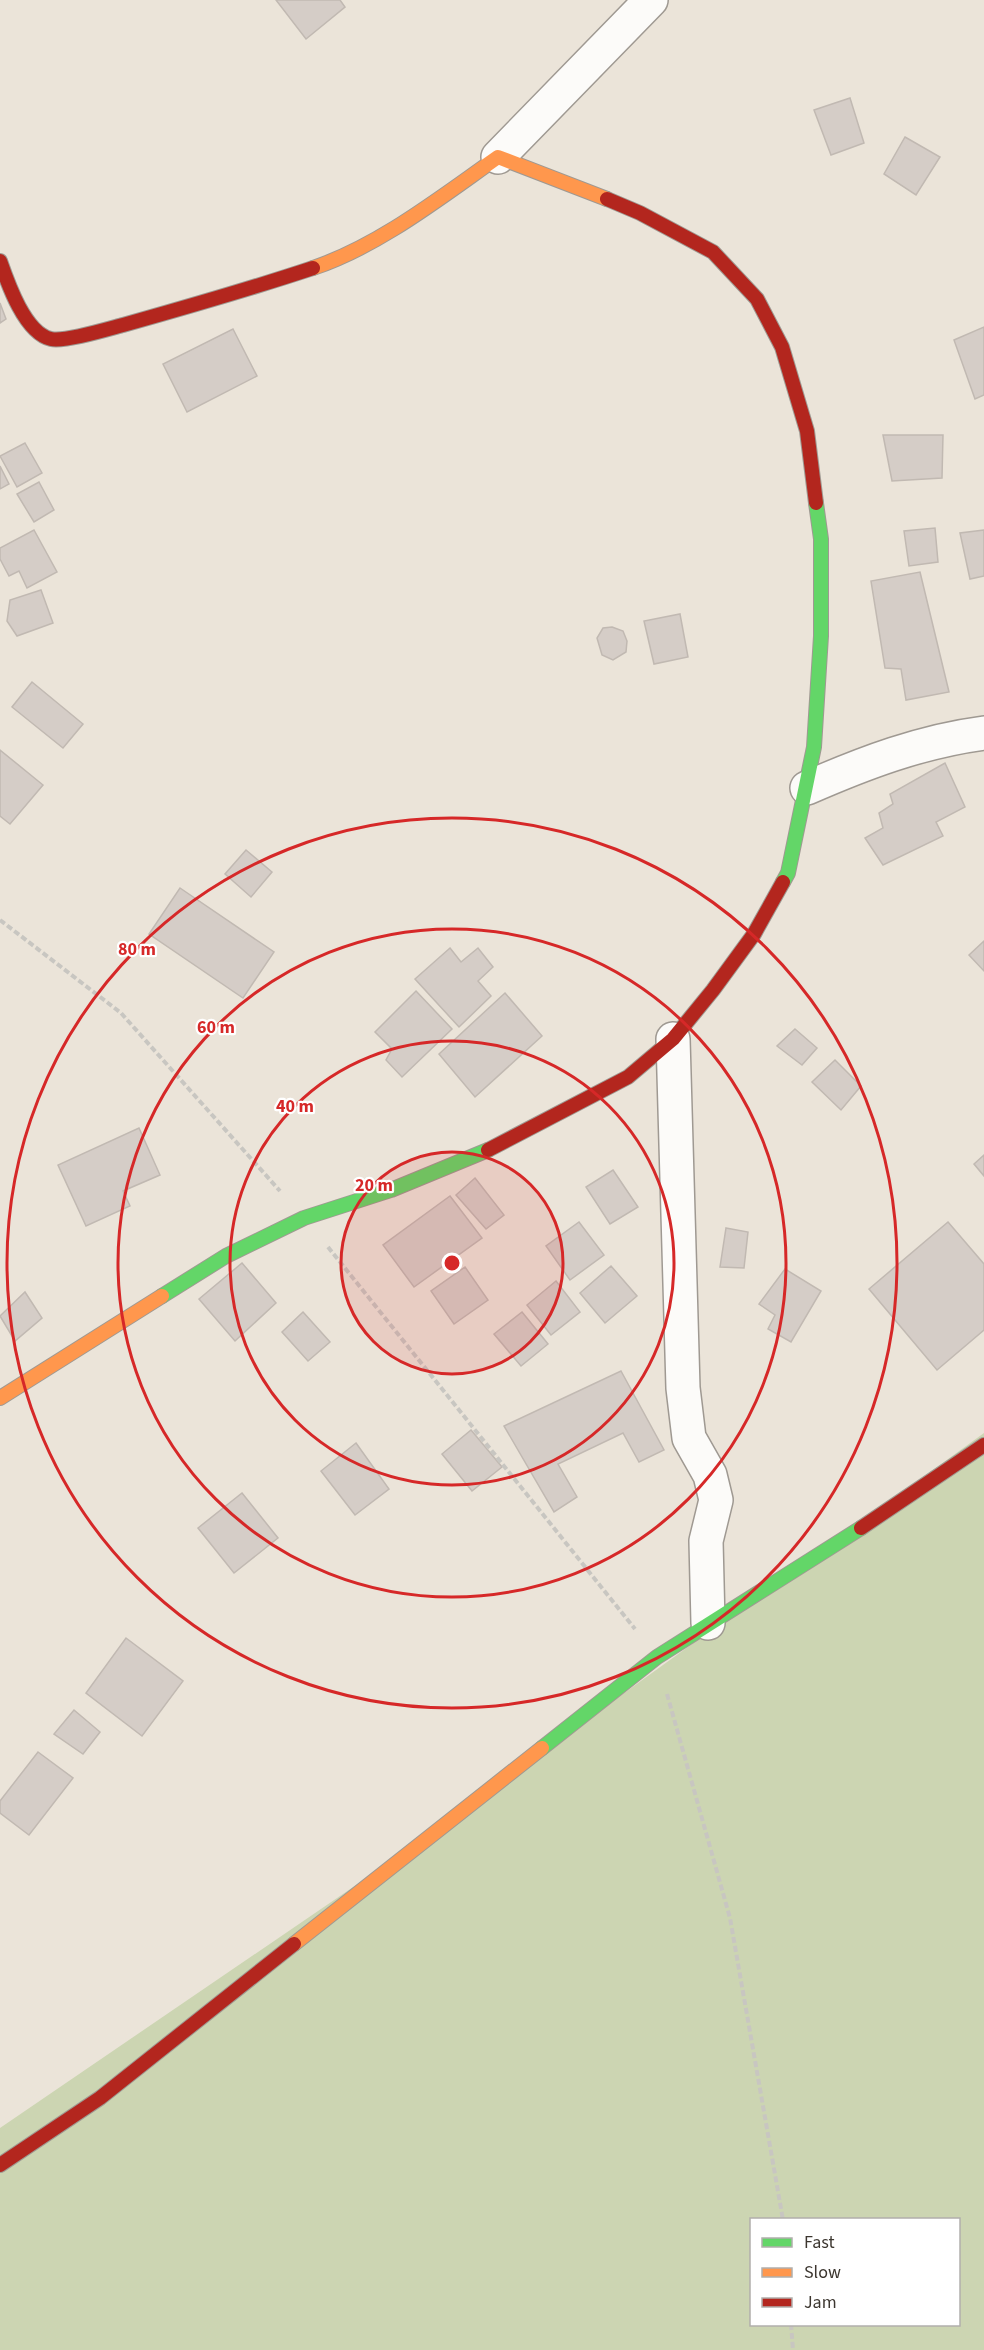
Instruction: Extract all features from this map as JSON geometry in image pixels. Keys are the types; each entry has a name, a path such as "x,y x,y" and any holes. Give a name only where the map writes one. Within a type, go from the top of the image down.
{"street":[{"path":"0,261 11,291 30,326 51,339 85,335 228,296 340,259 426,208 498,157 651,0"},
{"path":"0,1398 217,1261 304,1218 391,1190 479,1155 628,1077 673,1039 713,990 754,934 788,873 814,747 821,636 821,539 807,431 782,347 757,299 713,252 640,213 498,157"},
{"path":"807,788 864,763 919,746 984,733"},
{"path":"673,1039 683,1388 689,1438 710,1475 716,1500 706,1541 708,1623"},
{"path":"0,2165 100,2098 657,1657 887,1512 984,1445"}],"path":[{"path":"0,920 121,1013 304,1218 657,1657 730,1918 783,2218"},
{"path":"791,2326 793,2350"}],"green space":[{"path":"984,1433 984,2350 0,2350 0,2128 400,1855"}],"building":[{"path":"276,0 340,0 345,7 306,39"},
{"path":"850,98 864,143 831,155 814,110"},
{"path":"905,137 940,157 916,195 884,174"},
{"path":"0,303 6,319 0,323"},
{"path":"984,327 984,395 975,399 954,340"},
{"path":"233,329 257,376 187,412 163,364"},
{"path":"883,435 943,435 942,478 892,481"},
{"path":"25,443 42,473 17,487 0,456"},
{"path":"0,466 9,484 0,489"},
{"path":"39,482 54,510 34,522 17,494"},
{"path":"935,528 938,562 909,566 904,531"},
{"path":"34,530 57,572 27,588 19,571 9,576 0,559 0,548"},
{"path":"984,530 984,576 970,579 960,533"},
{"path":"920,572 949,692 906,700 901,669 885,668 871,581"},
{"path":"41,590 53,623 17,636 7,621 10,600"},
{"path":"680,614 688,657 654,664 644,621"},
{"path":"612,627 623,631 627,641 626,652 613,660 602,655 597,638 603,628"},
{"path":"32,682 83,724 63,748 12,707"},
{"path":"0,750 43,785 10,824 0,816"},
{"path":"945,763 965,807 936,822 943,836 883,865 865,838 883,828 879,813 893,804 890,794"},
{"path":"246,850 272,872 251,897 225,874"},
{"path":"180,888 274,952 243,998 149,934"},
{"path":"984,941 984,971 969,955"},
{"path":"450,948 461,962 478,948 493,967 478,981 491,996 459,1027 415,979"},
{"path":"416,991 452,1029 402,1077 386,1060 392,1049 375,1032"},
{"path":"505,993 542,1036 475,1097 439,1054"},
{"path":"795,1029 817,1048 802,1065 777,1046"},
{"path":"835,1060 861,1086 841,1110 812,1082"},
{"path":"139,1128 160,1175 123,1191 130,1206 86,1226 58,1165"},
{"path":"984,1155 984,1176 974,1164"},
{"path":"613,1170 638,1207 610,1224 586,1187"},
{"path":"475,1178 504,1215 486,1229 456,1195"},
{"path":"450,1196 482,1238 414,1287 383,1245"},
{"path":"579,1222 604,1255 570,1280 546,1246"},
{"path":"948,1222 984,1264 984,1330 937,1370 869,1289"},
{"path":"726,1228 748,1232 744,1268 720,1267"},
{"path":"242,1263 276,1303 235,1341 199,1299"},
{"path":"611,1266 637,1296 605,1323 580,1293"},
{"path":"465,1267 488,1300 454,1324 431,1291"},
{"path":"785,1269 821,1291 791,1342 768,1329 775,1315 759,1304"},
{"path":"556,1281 580,1312 551,1335 527,1305"},
{"path":"25,1292 42,1318 15,1341 0,1316"},
{"path":"303,1312 330,1342 308,1361 282,1332"},
{"path":"522,1312 548,1344 521,1366 494,1334"},
{"path":"621,1371 664,1450 639,1462 623,1433 558,1464 577,1497 554,1512 504,1426"},
{"path":"471,1430 502,1467 472,1491 442,1454"},
{"path":"356,1443 389,1489 355,1515 321,1471"},
{"path":"242,1493 278,1538 234,1573 198,1528"},
{"path":"126,1638 183,1681 142,1736 86,1693"},
{"path":"74,1710 100,1732 83,1754 54,1734"},
{"path":"38,1752 73,1778 29,1835 0,1813 0,1801"}],"traffic: fast":[{"path":"783,882 788,873 814,747 821,636 821,539 816,503"},
{"path":"162,1296 226,1256 304,1218 391,1190 488,1150"},
{"path":"542,1748 657,1657 861,1528"}],"traffic: slow":[{"path":"313,268 338,259 386,234 498,157 607,199"},
{"path":"0,1398 162,1296"},
{"path":"294,1944 542,1748"}],"traffic: jam":[{"path":"607,199 640,213 713,252 757,299 782,347 807,431 816,503"},
{"path":"0,261 13,294 26,318 33,328 51,339 87,335 242,291 313,268"},
{"path":"488,1150 628,1077 673,1039 754,934 783,882"},
{"path":"861,1528 984,1445"},
{"path":"0,2165 100,2098 294,1944"}]}
